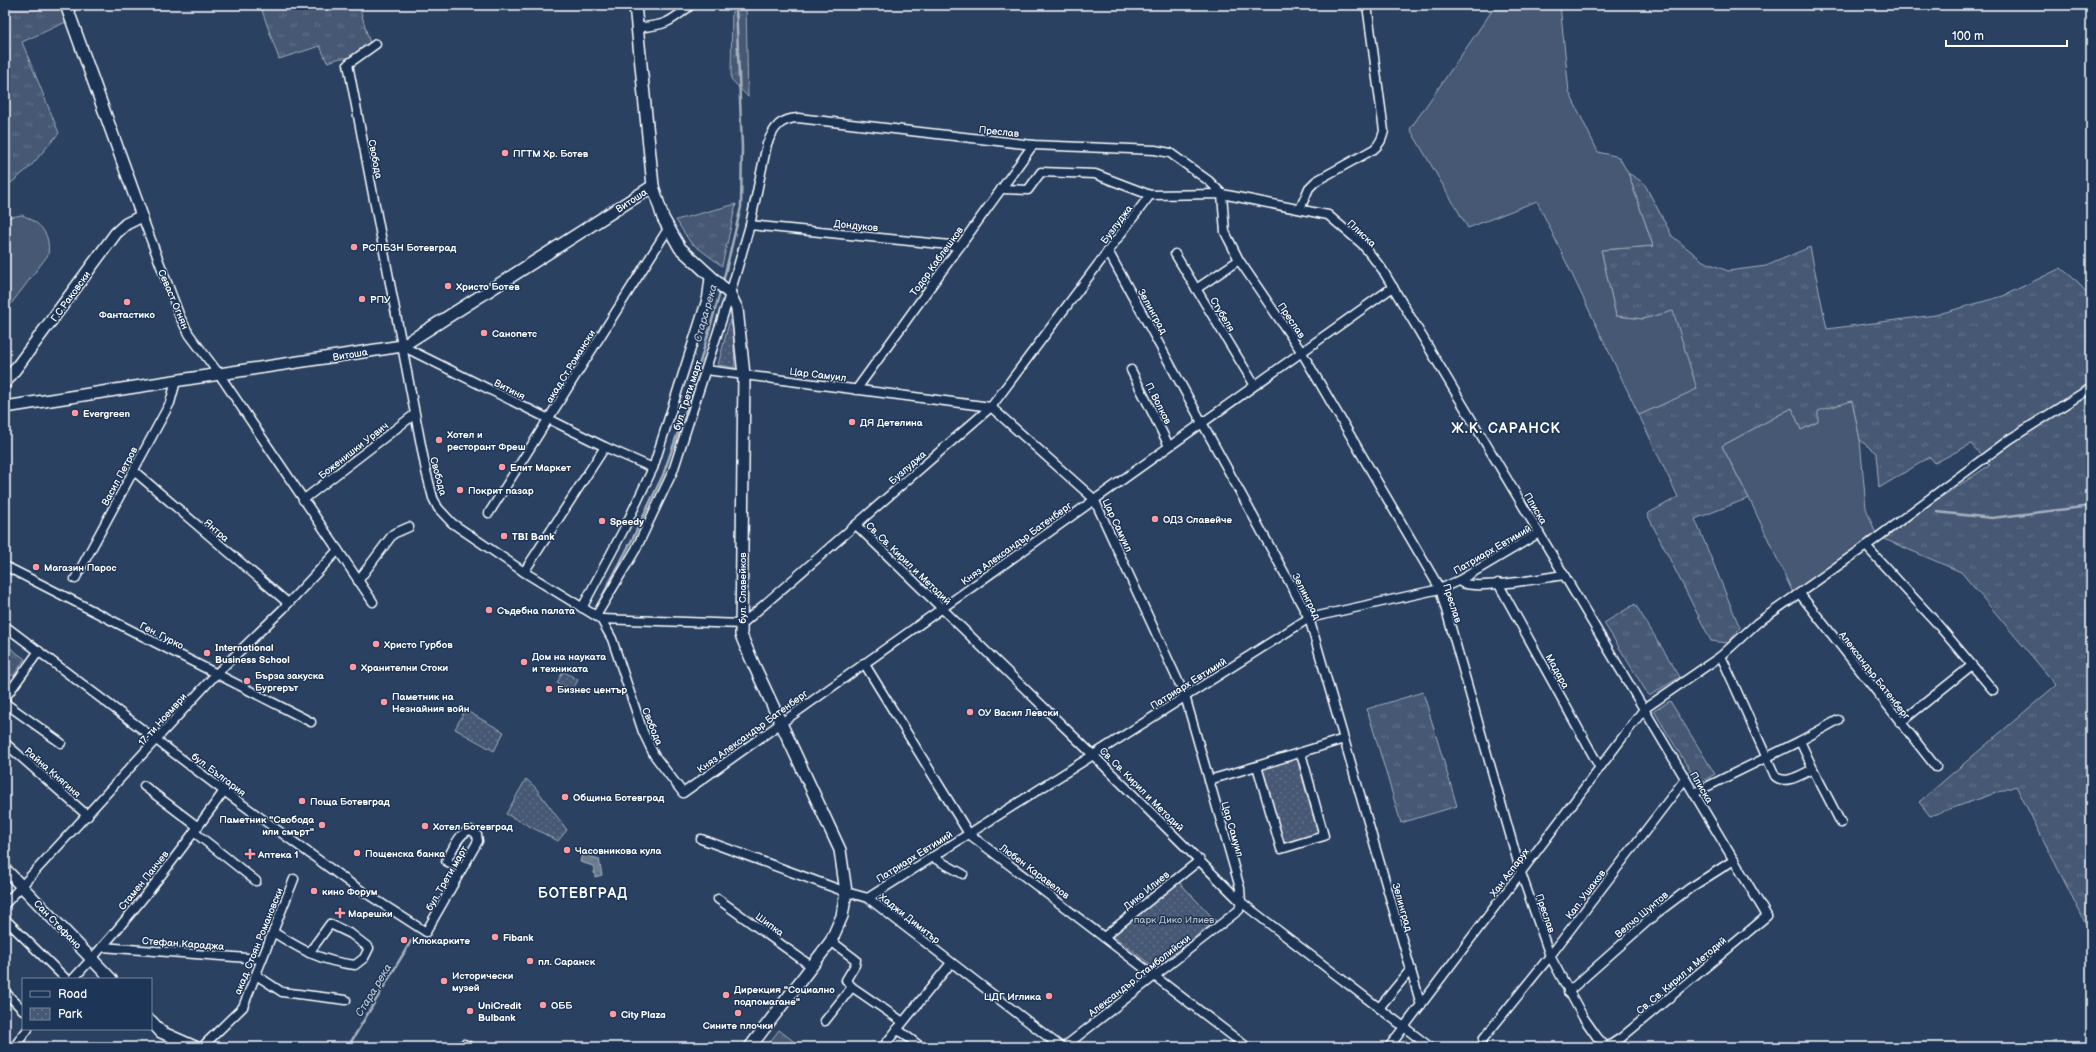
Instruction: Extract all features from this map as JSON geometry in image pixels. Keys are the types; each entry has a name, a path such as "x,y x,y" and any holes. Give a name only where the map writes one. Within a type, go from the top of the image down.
{"street":[{"name":"Севаст Огнян","path":"66,5 180,317 192,338 219,374 373,602"},
{"name":"бул. Славейков","path":"635,5 636,28 653,186 668,229 680,248 728,292 737,309 744,375 741,634 780,722 840,850 844,868 846,892 842,916 831,941"},
{"path":"636,28 663,25 675,18 691,5"},
{"path":"1300,209 1309,188 1316,181 1374,149 1380,144 1384,131 1367,5"},
{"name":"Свобода","path":"376,44 348,64 415,414 430,488 438,508 452,522 524,572 599,618 612,639 649,743 665,771 683,792"},
{"name":"Преслав","path":"779,123 786,119 798,118 1033,145 1155,150 1170,153 1209,181 1222,194 1225,232 1239,260 1301,352 1440,589 1521,873 1550,956 1568,992 1593,1032 1607,1047"},
{"name":"бул. Трети март","path":"599,618 636,549 669,479 706,370 728,292 750,225 767,144 772,131 779,123"},
{"name":"Тодор Каблешков","path":"856,390 1033,145"},
{"path":"1001,189 1028,190 1041,172 1096,174 1150,194"},
{"name":"Витоша","path":"5,407 402,346 653,186"},
{"name":"Плиска","path":"1150,194 1222,194 1328,215 1362,244 1382,269 1393,287 1767,916"},
{"name":"Бузлуджа","path":"742,624 991,407 1150,194"},
{"name":"Г.С.Раковски","path":"5,383 116,233 126,224 142,216"},
{"name":"Дондуков","path":"750,225 960,246"},
{"name":"акад.Ст.Романски","path":"489,513 668,229"},
{"name":"Зелинград","path":"1108,251 1309,618 1421,1005"},
{"name":"Стубеля","path":"1175,254 1254,384"},
{"path":"1196,289 1239,260"},
{"name":"бул. Трети март","path":"582,608 624,529 653,468 713,278"},
{"name":"Княз Александър Батенберг","path":"683,792 780,722 943,609 1254,384 1393,287"},
{"name":"Витиня","path":"402,346 605,447 653,468"},
{"name":"Цар Самуил","path":"706,370 991,407 1094,499 1185,696 1240,888 1241,902"},
{"name":"П. Волков","path":"1131,370 1169,446"},
{"name":"Васил Петров","path":"75,579 170,404 176,381"},
{"name":"Хан Аспарух","path":"1389,1047 1644,709 1721,656 1748,630 1866,546 2010,439 2091,388"},
{"name":"Боженишки Урвич","path":"303,500 415,414"},
{"path":"524,572 605,447"},
{"name":"Янтра","path":"134,471 288,603"},
{"name":"Св. Св. Кирил и Методий","path":"856,525 1093,755 1241,902 1430,1047"},
{"path":"358,581 393,534 409,527"},
{"name":"Патриарх Евтимий","path":"868,898 1309,618 1440,589 1460,580 1539,533"},
{"path":"1866,546 1934,620 1993,690"},
{"name":"17-ти Ноември","path":"5,904 88,816 217,673 288,603 338,550"},
{"name":"Ген. Гурко","path":"5,566 311,722"},
{"path":"1460,580 1462,583 1467,585 1564,575"},
{"name":"Мадара","path":"1498,583 1600,768"},
{"name":"Александър Батенберг","path":"1800,594 1936,767"},
{"path":"599,618 742,624"},
{"name":"бул. България","path":"5,626 224,791 350,883 426,932"},
{"path":"5,698 39,651"},
{"path":"1721,656 1766,757 1780,780 1785,781 1814,769"},
{"name":"Любен Каравелов","path":"864,663 969,834 1105,936 1154,976 1247,1047"},
{"path":"1900,723 1972,666"},
{"path":"5,703 61,743"},
{"path":"1694,793 1800,741 1838,720"},
{"path":"1209,780 1344,739"},
{"path":"1800,741 1841,824"},
{"name":"Райна Княгиня","path":"5,743 88,816"},
{"path":"1257,766 1281,849 1324,836 1301,753"},
{"name":"Кап. Ушаков","path":"1483,1039 1550,956 1686,779"},
{"path":"144,786 256,881"},
{"name":"Стамен Панчев","path":"74,978 102,947 196,830 224,791"},
{"name":"бул. Трети март","path":"426,932 462,869 478,841 477,835 471,830 466,831 462,835 446,861 462,869"},
{"name":"Хаджи Димитър","path":"701,839 846,892 868,898 950,963 1062,1047"},
{"path":"932,857 963,874"},
{"name":"Дико Илиев","path":"1105,936 1200,860"},
{"name":"Велчо Шунтов","path":"1568,992 1657,913 1690,888 1734,860"},
{"name":"Сан Стефано","path":"5,869 110,978"},
{"name":"акад. Стоян Романовски","path":"200,1045 243,1007 294,879"},
{"name":"Шипка","path":"718,898 811,966"},
{"name":"Александър Стамболийски","path":"1062,1047 1239,910 1241,902"},
{"name":"Св. Св. Кирил и Методий","path":"1607,1047 1767,916"},
{"path":"5,919 65,978"},
{"path":"273,932 308,953 332,962 355,965 364,958 369,948 351,934 330,924 308,953"},
{"path":"750,1047 831,941 856,960 855,965 846,980 852,987 903,1022"},
{"name":"Стефан Караджа","path":"102,947 262,959"},
{"path":"883,1047 950,963"},
{"path":"1378,1008 1411,968"},
{"path":"256,975 282,992 346,1000"},
{"path":"825,1021 852,987"},
{"path":"5,992 22,1009"},
{"path":"152,1022 161,1032 200,1045"},
{"path":"897,1029 921,1047"},
{"path":"14,1047 27,1030"}],"green space":[{"path":"5,5 62,5 68,21 22,42 59,133 30,167 5,188"},
{"path":"260,5 359,5 370,44 350,58 341,58 327,62 320,46 279,59"},
{"path":"732,5 746,5 748,97 731,79"},
{"path":"1496,5 1560,5 1569,92 1598,152 1619,157 1628,173 1653,246 1601,250 1616,316 1643,319 1673,311 1697,389 1639,415 1537,201 1468,228 1410,129"},
{"path":"1628,173 1644,183 1672,236 1703,261 1728,271 1766,266 1810,247 1827,329 1935,315 2003,296 2061,268 2078,282 2091,299 2091,934 2016,786 1930,816 1919,802 2056,685 1961,572 1884,539 1929,505 1990,465 1971,444 1935,463 1930,457 1879,488 1876,453 1860,440 1852,402 1801,430 1792,408 1722,446 1749,498 1695,519 1740,628 1728,643 1711,641 1647,514 1678,497 1639,415 1696,389 1673,312 1643,319 1616,316 1601,250 1653,246"},
{"path":"736,204 722,266 690,242 676,220"},
{"path":"22,215 29,218 43,230 48,241 48,255 5,312 5,218"},
{"path":"730,319 733,330 735,368 718,365"},
{"path":"1852,401 1860,440 1866,508 1876,534 1793,593 1749,498 1722,446 1792,408 1801,430 1818,422 1818,411"},
{"path":"1635,604 1680,677 1649,696 1604,623"},
{"path":"5,644 25,659 13,676 5,670"},
{"path":"563,671 578,680 572,691 557,683"},
{"path":"1423,692 1457,806 1401,823 1367,709"},
{"path":"1670,701 1715,774 1698,784 1654,711"},
{"path":"465,710 504,732 494,751 455,729"},
{"path":"1297,759 1318,834 1283,844 1262,768"},
{"path":"526,779 535,787 567,830 558,841 506,814"},
{"name":"парк Дико Илиев","path":"1178,881 1216,921 1155,968 1112,935"},
{"path":"779,1030 801,1047 766,1047"}],"water":[{"path":"582,854 599,859 602,875 595,877 593,866 580,862"}],"waterway":[{"name":"Стара река","path":"723,282 741,207 742,147 736,5"},
{"name":"Стара река","path":"597,606 633,538 663,475 688,404 721,289"},
{"path":"1937,512 1992,518 2091,506"},
{"name":"Стара река","path":"348,1047 411,941"}],"place":[{"name":"ПГТМ Хр. Ботев","path":"505,153"},
{"name":"РСПБЗН Ботевград","path":"354,247"},
{"name":"Христо Ботев","path":"448,286"},
{"name":"РПУ","path":"362,299"},
{"name":"Фантастико","path":"127,302"},
{"name":"Санопетс","path":"484,333"},
{"name":"Evergreen","path":"75,413"},
{"name":"ДЯ Детелина","path":"852,422"},
{"name":"Хотел и ресторант Фреш","path":"439,440"},
{"name":"Елит Маркет","path":"502,467"},
{"name":"Покрит пазар","path":"460,490"},
{"name":"ОДЗ Славейче","path":"1155,519"},
{"name":"Speedy","path":"602,521"},
{"name":"TBI Bank","path":"504,536"},
{"name":"Магазин Парос","path":"36,567"},
{"name":"Съдебна палата","path":"489,610"},
{"name":"Христо Гурбов","path":"376,644"},
{"name":"International Business School","path":"207,653"},
{"name":"Дом на науката и техниката","path":"524,662"},
{"name":"Хранителни Стоки","path":"353,667"},
{"name":"Бърза закуска Бургерът","path":"247,681"},
{"name":"Бизнес център","path":"549,689"},
{"name":"Паметник на Незнайния войн","path":"384,702"},
{"name":"ОУ Васил Левски","path":"970,712"},
{"name":"Община Ботевград","path":"565,797"},
{"name":"Поща Ботевград","path":"302,801"},
{"name":"Паметник \"Свобода или смърт\"","path":"322,825"},
{"name":"Хотел Ботевград","path":"425,826"},
{"name":"Часовникова кула","path":"567,850"},
{"name":"Пощенска банка","path":"357,853"},
{"name":"Аптека 1","path":"250,854"},
{"name":"кино Форум","path":"314,891"},
{"name":"Марешки","path":"340,913"},
{"name":"Fibank","path":"495,937"},
{"name":"Клюкарките","path":"404,940"},
{"name":"пл. Саранск","path":"530,961"},
{"name":"Исторически музей","path":"444,981"},
{"name":"Дирекция \"Социално подпомагане\"","path":"726,995"},
{"name":"ЦДГ Иглика","path":"1049,996"},
{"name":"ОББ","path":"543,1005"},
{"name":"UniCredit Bulbank","path":"470,1011"},
{"name":"Сините плочки","path":"738,1013"},
{"name":"City Plaza","path":"613,1014"}],"district":[{"name":"Ж.К. САРАНСК","path":"1506,428"},
{"name":"БОТЕВГРАД","path":"583,893"}]}
